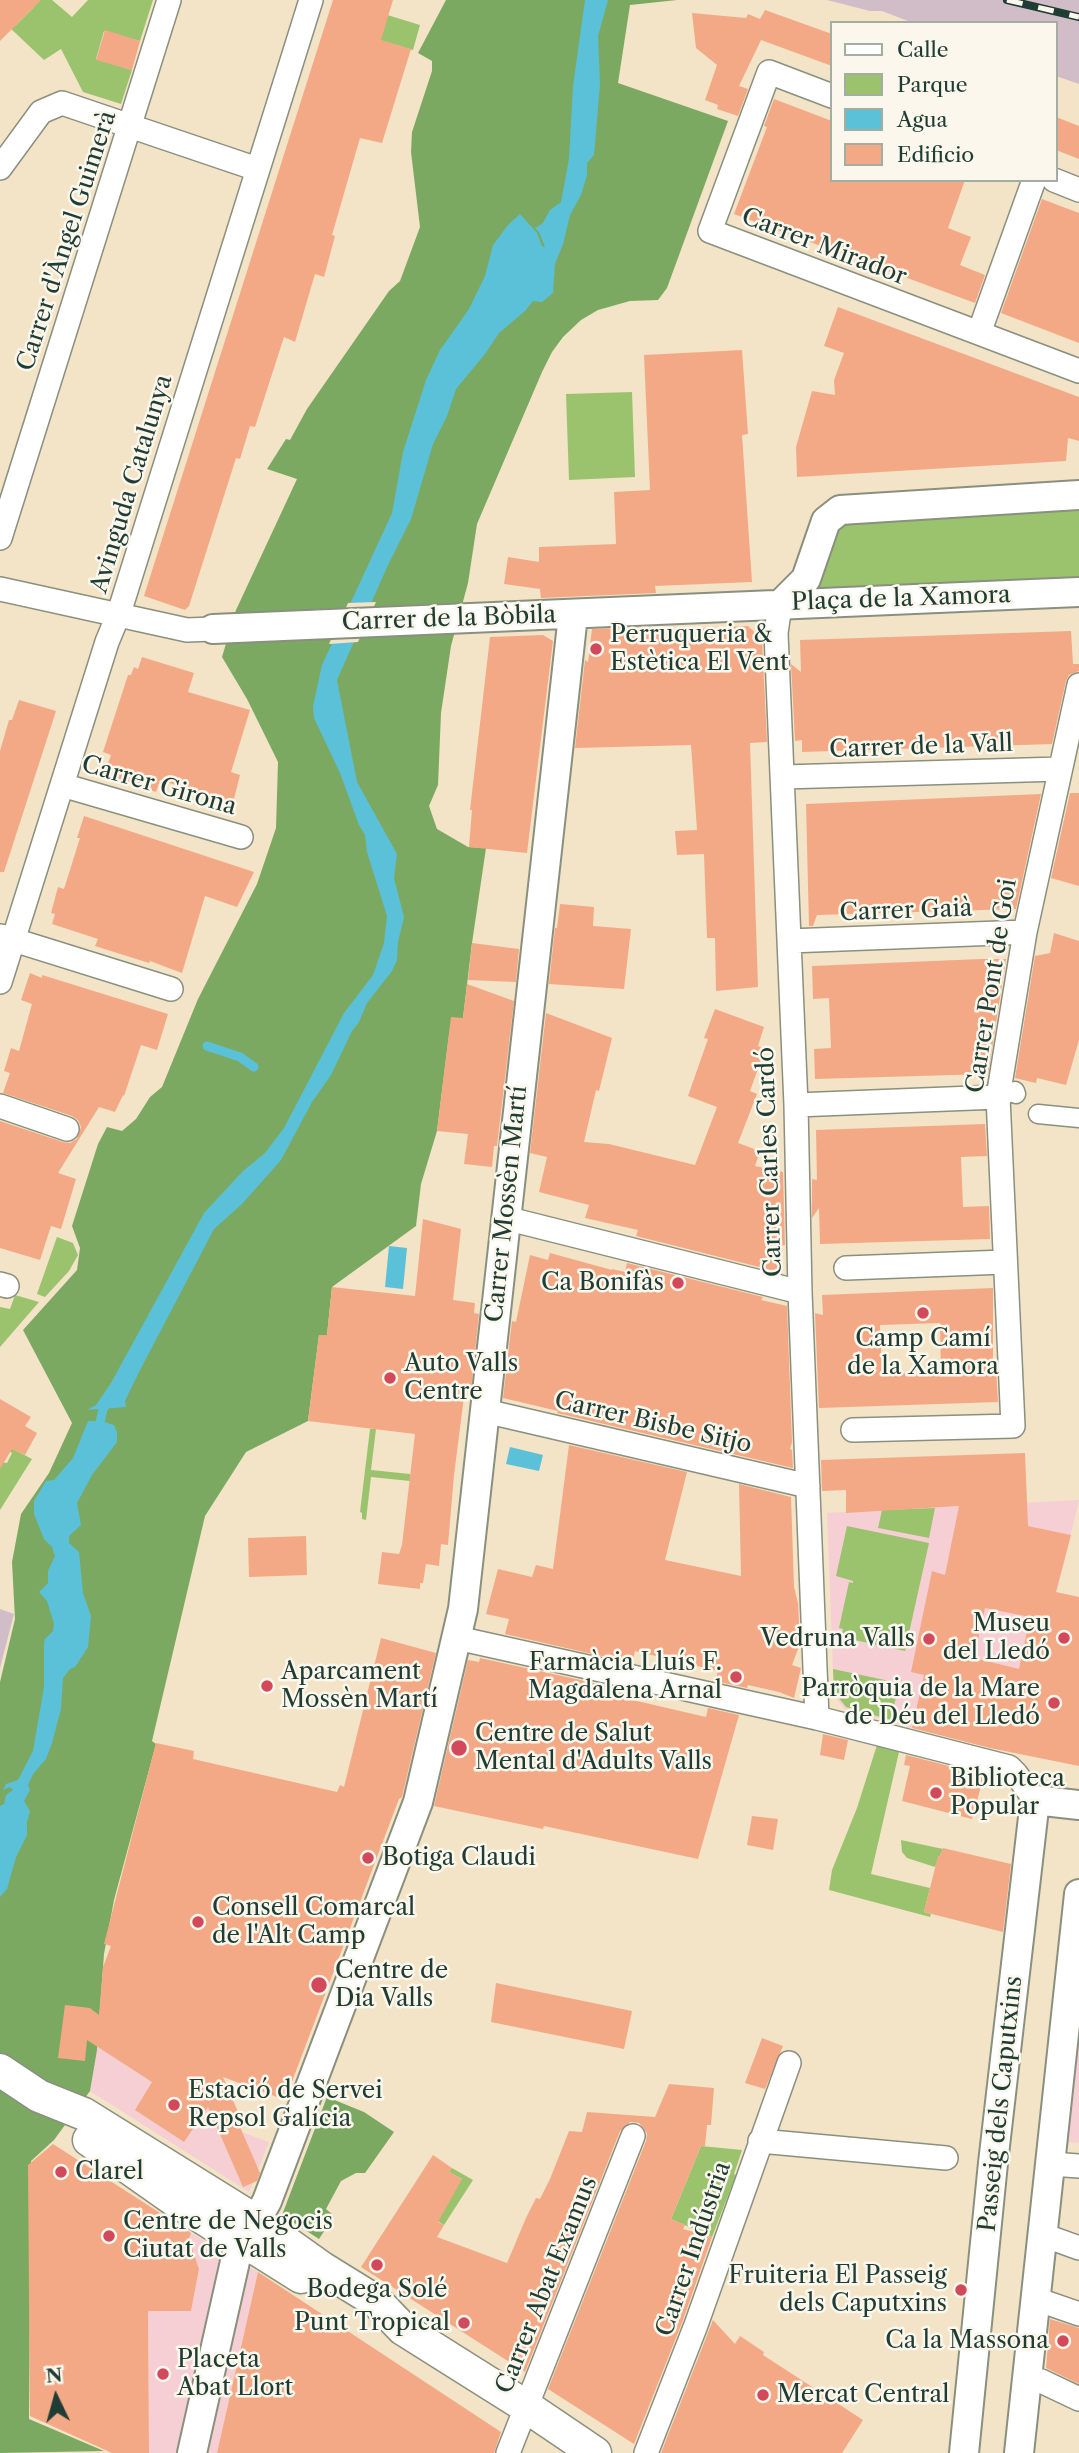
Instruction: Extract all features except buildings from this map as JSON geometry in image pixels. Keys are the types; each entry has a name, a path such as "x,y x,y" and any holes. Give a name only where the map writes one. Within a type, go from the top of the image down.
{"main road":[{"path":"0,2070 39,2096 84,2114 109,2145 236,2223 250,2233 258,2250 367,2319 403,2329"},
{"path":"250,2233 253,2241 261,2241 274,2247 344,2293 377,2302 403,2329 595,2453"}],"street":[{"name":"Carrer d'Àngel Guimerà","path":"0,538 169,0"},
{"name":"Avinguda Catalunya","path":"0,982 7,938 62,785 107,642 119,613 312,0"},
{"name":"Carrer Mirador","path":"830,95 769,72 710,231 1079,371"},
{"path":"0,168 41,112 62,103 257,169"},
{"path":"979,333 1033,182"},
{"path":"1058,182 1079,190"},
{"name":"Plaça de la Xamora","path":"780,605 806,579 827,521 840,510 1079,495"},
{"name":"Carrer de la Bòbila","path":"0,589 187,630 780,605"},
{"name":"Plaça de la Xamora","path":"780,605 1079,592"},
{"name":"Carrer Carles Cardó","path":"780,605 776,633 796,1105 800,1292 817,1718"},
{"name":"Carrer Mossèn Martí","path":"192,2453 236,2258 267,2201 418,1802 457,1638 463,1609 573,615"},
{"name":"Carrer Pont de Goi","path":"853,1430 1013,1426 1005,1262 1007,1095 1025,932 1079,685"},
{"name":"Carrer de la Vall","path":"783,777 1060,769"},
{"name":"Carrer Girona","path":"62,785 241,837"},
{"name":"Carrer Gaià","path":"789,941 1025,932"},
{"path":"7,938 171,989"},
{"path":"796,1105 1007,1095"},
{"path":"0,1107 67,1129"},
{"path":"1038,1114 1079,1118"},
{"path":"505,1218 800,1292"},
{"path":"846,1268 1005,1262"},
{"name":"Carrer Bisbe Sitjo","path":"485,1411 808,1486"},
{"path":"457,1638 817,1718 1009,1767 1035,1800 1079,1805"},
{"name":"Passeig dels Caputxins","path":"964,2453 993,2163 1035,1800"},
{"path":"1019,2453 1079,1894"},
{"name":"Carrer Indústria","path":"646,2453 696,2325 789,2063"},
{"name":"Carrer Abat Examus","path":"508,2453 633,2136"},
{"path":"760,2141 946,2158"},
{"path":"1051,2164 1079,2166"},
{"path":"1043,2235 1079,2248"},
{"path":"1036,2299 1079,2314"},
{"path":"1027,2379 1041,2381 1079,2399"}],"shaded area":[{"path":"827,0 1079,0 1079,84 1058,77 1058,21 908,21 882,11 870,11"},
{"name":"Vedruna Valls","path":"1079,1500 1057,1591 1038,1592 1030,1617 1019,1669 1035,1674 912,1728 845,1709 834,1696 827,1513"},
{"path":"0,1609 14,1614 0,1668"},
{"path":"1079,2032 1079,2143 1068,2142"},
{"name":"Estació de Servei Repsol Galícia","path":"97,2045 232,2098 238,2112 234,2114 242,2132 269,2142 249,2192 90,2091"},
{"path":"191,2233 258,2272 217,2453 149,2453 148,2311 191,2311 199,2269 189,2239"}],"green space":[{"path":"33,0 52,0 72,17 88,0 153,0 140,41 104,31 96,59 132,70 121,104 83,92 61,49 44,60 8,26 15,26 34,7"},
{"path":"446,0 677,0 630,5 618,83 728,121 667,288 658,300 630,301 598,310 581,320 563,337 542,372 477,524 468,583 451,646 441,713 438,785 429,806 437,829 468,847 486,848 463,1018 449,1035 437,1131 421,1184 416,1226 332,1287 327,1335 319,1335 308,1421 246,1452 205,1516 152,1741 156,1744 114,1900 104,1954 97,2050 90,2091 54,2140 31,2161 29,2419 104,2451 0,2453 0,1682 15,1619 12,1562 21,1514 49,1473 72,1423 23,1330 77,1270 80,1248 72,1226 98,1144 107,1127 122,1131 136,1119 150,1097 162,1087 198,999 257,884 276,828 278,762 247,699 222,657 236,610 297,479 267,469 286,439 290,440 307,409 389,291 400,281 420,227 411,152 412,132 432,71 432,61 418,53"},
{"path":"384,14 420,25 413,50 376,39"},
{"path":"632,392 635,477 569,480 566,394"},
{"path":"1079,503 1079,582 821,590 819,587 816,577 840,523"},
{"path":"57,1237 73,1243 78,1255 69,1271 45,1297 37,1294"},
{"path":"15,1295 39,1302 0,1347 0,1307 10,1309"},
{"path":"370,1429 376,1429 371,1470 410,1474 410,1481 371,1477 366,1520 362,1519 360,1512"},
{"path":"0,1446 13,1447 32,1459 0,1510 0,1462 7,1463 12,1453"},
{"path":"935,1508 929,1538 878,1528 882,1510"},
{"path":"847,1526 929,1543 905,1651 841,1637 843,1629 839,1628 849,1582 853,1583 836,1576"},
{"path":"833,1669 899,1683 891,1720 846,1707 834,1692"},
{"path":"877,1745 899,1752 871,1874 930,1888 924,1912 931,1914 930,1917 829,1890 832,1870 857,1808"},
{"path":"901,1840 943,1849 935,1867 907,1858 902,1852"},
{"path":"327,2097 364,2112 394,2132 365,2173 356,2173 341,2181 326,2209 334,2216 319,2239 282,2215"},
{"path":"701,2146 742,2150 734,2174 736,2175 712,2237 671,2219"},
{"path":"452,2168 473,2180 444,2225 424,2213 462,2179 449,2172"}],"water":[{"path":"585,0 608,0 598,36 600,84 594,155 587,163 587,175 581,195 570,215 555,264 553,293 542,302 533,301 499,333 456,389 447,416 433,444 411,519 337,680 357,782 397,854 394,878 404,917 397,960 392,971 367,1003 331,1075 312,1102 281,1160 242,1204 214,1229 139,1372 125,1401 126,1407 87,1410 96,1405 111,1383 204,1213 243,1171 265,1153 284,1128 344,1013 373,975 384,943 387,916 367,852 365,835 314,718 313,706 322,665 392,513 403,452 426,380 440,350 469,309 485,276 493,245 520,214 545,247 535,228 543,223 550,210 561,202 569,159 573,86"},
{"path":"389,1246 407,1248 403,1289 385,1287"},
{"path":"88,1421 114,1425 117,1442 92,1475 77,1503 81,1525 69,1536 69,1543 79,1552 83,1593 91,1616 88,1647 75,1667 63,1678 61,1709 52,1743 46,1759 33,1774 28,1785 30,1790 24,1801 30,1811 27,1835 16,1857 7,1889 0,1897 0,1806 4,1804 6,1795 13,1790 10,1787 3,1790 6,1784 18,1780 33,1751 44,1687 44,1644 53,1631 54,1624 47,1601 39,1592 48,1583 48,1571 55,1556 52,1547 44,1539 34,1514 34,1501 46,1481 54,1480 73,1458"},
{"path":"510,1447 543,1455 539,1471 506,1464"}],"pier":[{"path":"376,602 358,642 329,644 348,603"}],"waterway":[{"path":"207,1046 240,1057 254,1067"},
{"path":"98,1431 103,1409 110,1399"}],"railway":[{"path":"1007,0 1079,17"}],"place":[{"name":"Perruqueria & Estètica El Vent","path":"596,649"},
{"name":"Ca Bonifàs","path":"678,1283"},
{"name":"Camp Camí de la Xamora","path":"923,1313"},
{"name":"Auto Valls Centre","path":"390,1378"},
{"name":"Museu del Lledó","path":"1064,1638"},
{"name":"Vedruna Valls","path":"929,1639"},
{"name":"Farmàcia Lluís F. Magdalena Arnal","path":"736,1677"},
{"name":"Aparcament Mossèn Martí","path":"267,1686"},
{"name":"Parròquia de la Mare de Déu del Lledó","path":"1054,1703"},
{"name":"Centre de Salut Mental d'Adults Valls","path":"459,1748"},
{"name":"Biblioteca Popular","path":"936,1793"},
{"name":"Botiga Claudi","path":"368,1858"},
{"name":"Consell Comarcal de l'Alt Camp","path":"198,1922"},
{"name":"Centre de Dia Valls","path":"319,1985"},
{"name":"Estació de Servei Repsol Galícia","path":"174,2105"},
{"name":"Clarel","path":"61,2172"},
{"name":"Centre de Negocis Ciutat de Valls","path":"109,2236"},
{"name":"Bodega Solé","path":"377,2265"},
{"name":"Fruiteria El Passeig dels Caputxins","path":"961,2290"},
{"name":"Punt Tropical","path":"464,2323"},
{"name":"Ca la Massona","path":"1063,2341"},
{"name":"Placeta Abat Llort","path":"163,2374"},
{"name":"Mercat Central","path":"763,2395"}]}
